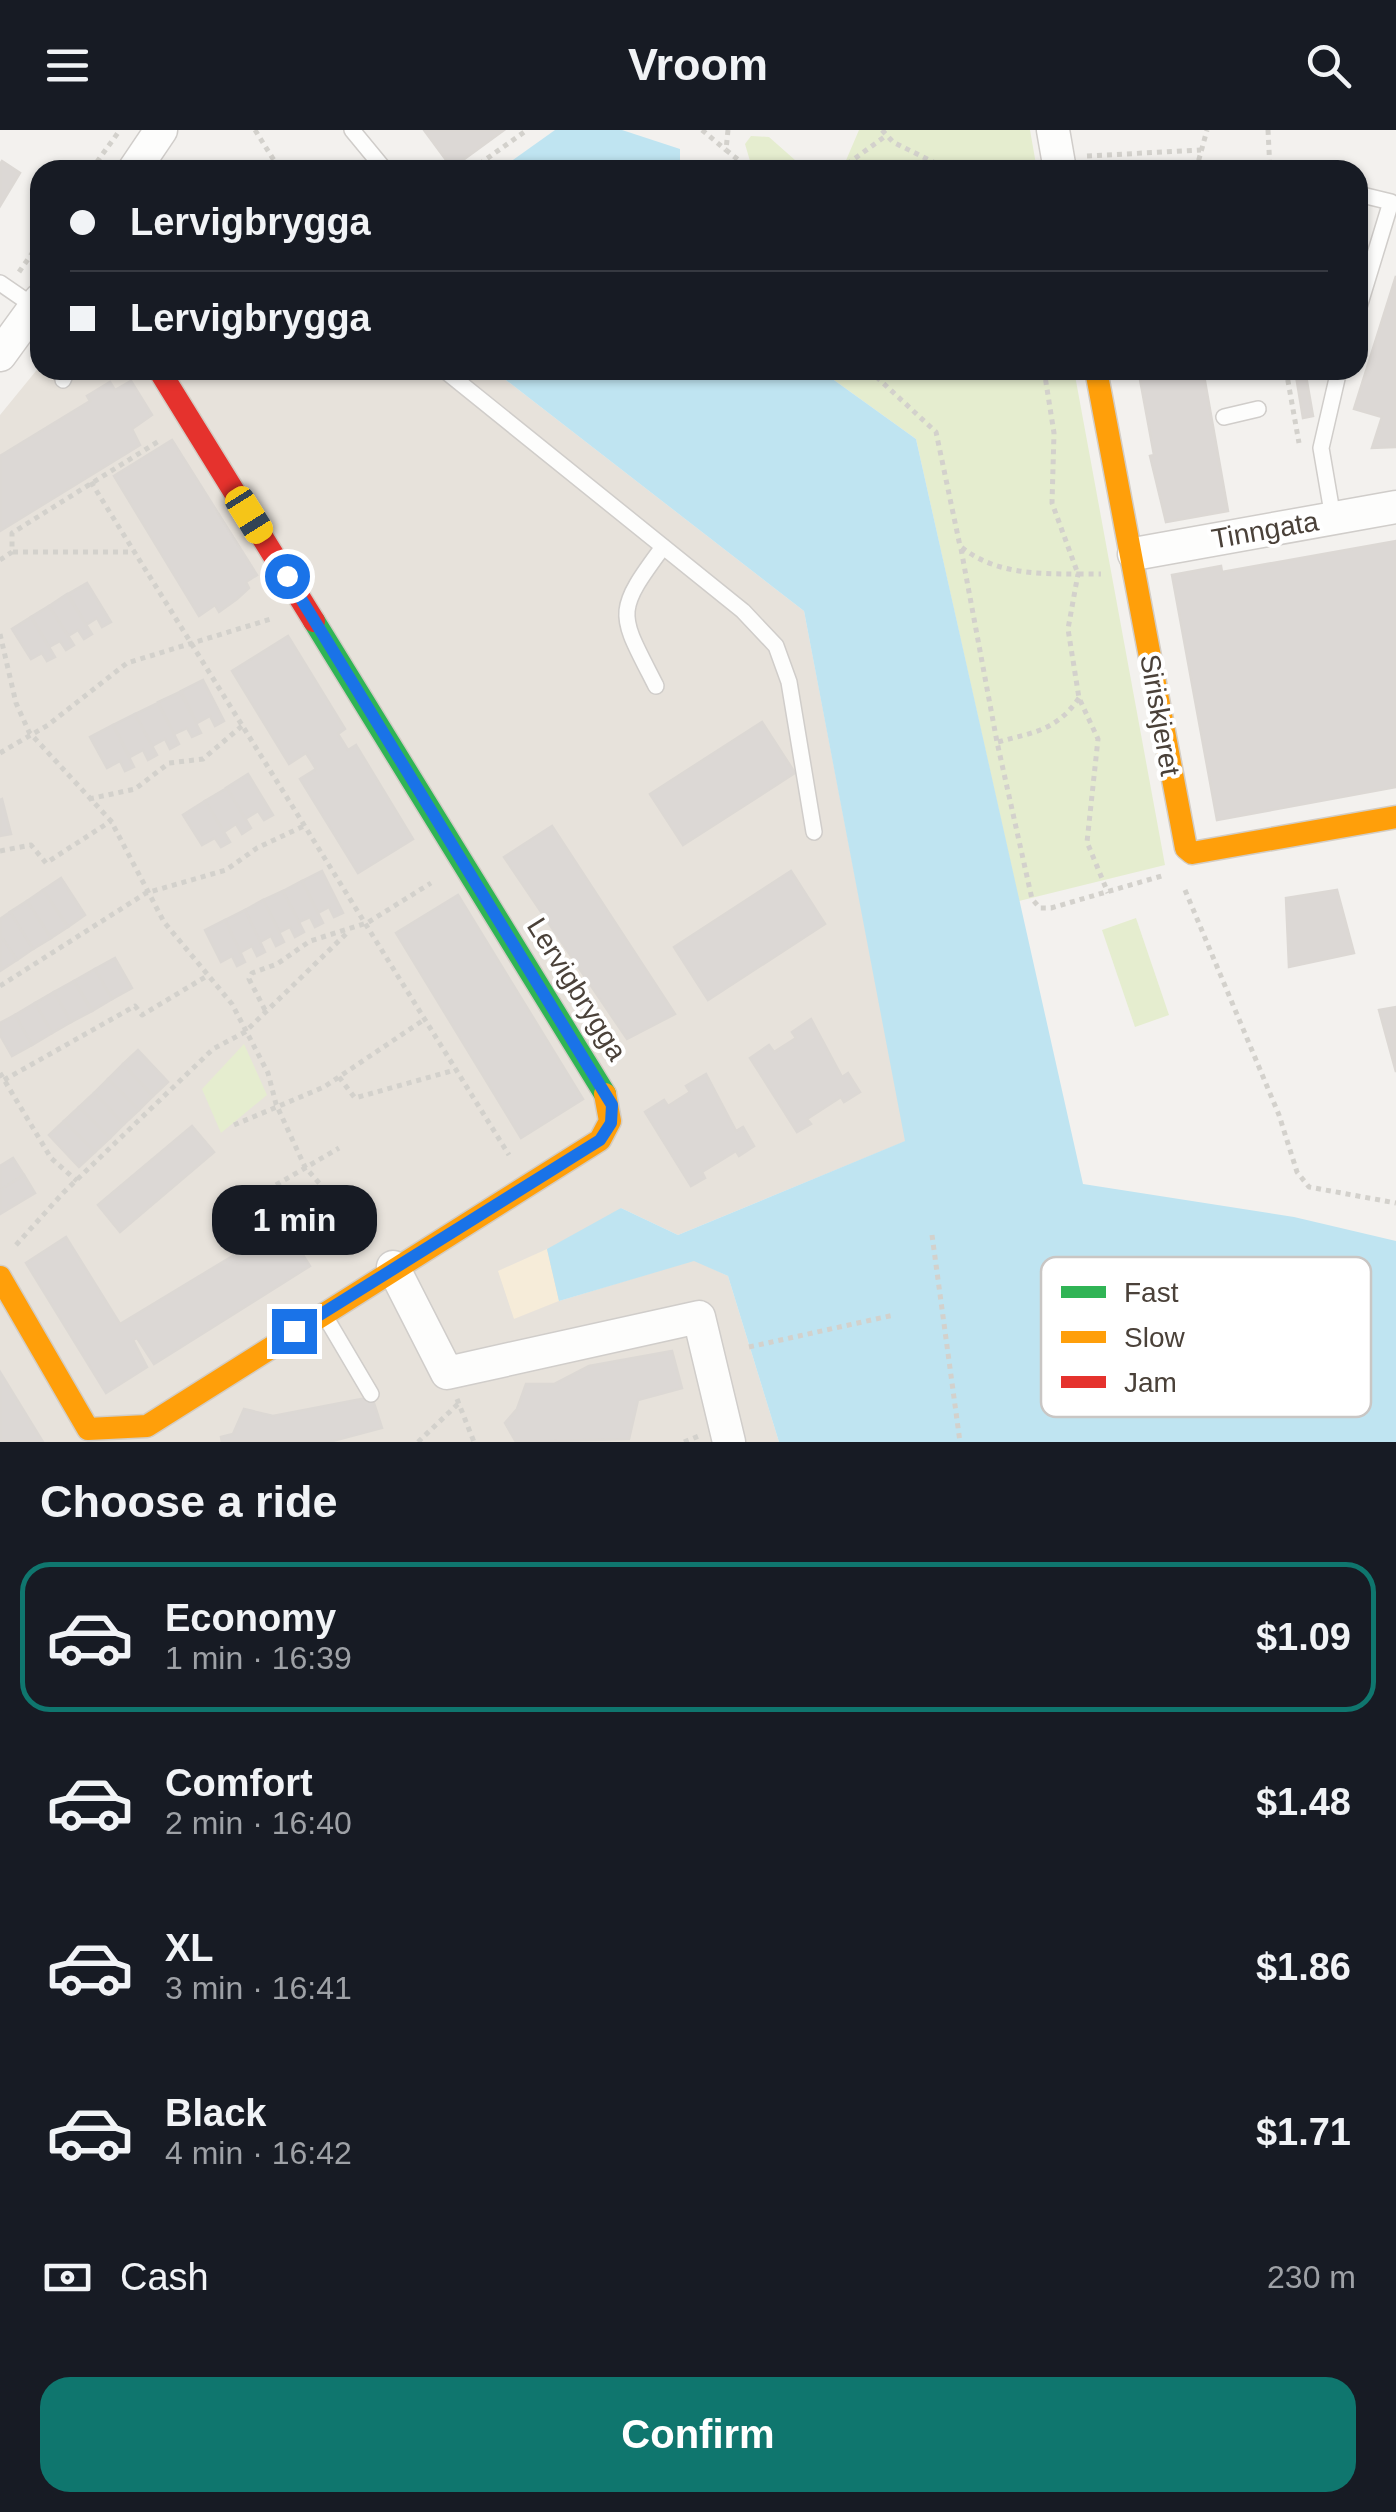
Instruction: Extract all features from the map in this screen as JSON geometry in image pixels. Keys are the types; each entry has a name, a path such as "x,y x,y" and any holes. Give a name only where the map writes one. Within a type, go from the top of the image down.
{"street":[{"path":"141,160 162,130"},
{"path":"0,355 30,314"},
{"name":"Lervigbrygga","path":"0,1277 88,1429 153,1434 323,1312 600,1140 611,1123 612,1105 166,380"},
{"name":"Siriskjeret","path":"1098,380 1134,554 1186,862"},
{"name":"Tinngata","path":"1134,554 1396,507"},
{"path":"1186,862 1396,817"},
{"path":"393,1267 453,1388 700,1317 729,1442"}],"lane":[{"path":"352,130 377,160"},
{"path":"1368,196 1391,202 1368,277"},
{"path":"0,284 30,300"},
{"path":"456,380 743,611 776,646 789,682 814,832"},
{"path":"1333,518 1321,448 1337,380"},
{"path":"1224,416 1258,409"},
{"path":"656,686 631,637 624,607 629,592 663,547"},
{"path":"323,1312 371,1394"}],"path":[{"path":"98,160 120,130"},
{"path":"255,130 274,160"},
{"path":"516,130 516,138"},
{"path":"485,160 526,130"},
{"path":"702,130 739,160"},
{"path":"726,150 728,130"},
{"path":"1198,160 1207,130"},
{"path":"1268,130 1270,160"},
{"path":"851,160 884,133 931,160"},
{"path":"1057,154 1201,150"},
{"path":"880,380 936,432 1032,899 1040,908 1051,908 1108,893 1186,862 1297,1172 1309,1188 1396,1203"},
{"path":"1046,380 1054,433 1052,503 1078,574 1068,629 1079,698 1098,739 1087,842 1108,893"},
{"path":"1288,380 1299,443 1321,448"},
{"path":"12,552 12,534 192,422"},
{"path":"91,482 527,1184"},
{"path":"960,546 972,556 1015,572 1117,572 1134,554"},
{"path":"0,560 12,552 135,552"},
{"path":"0,753 48,724 127,663 193,646 306,607"},
{"path":"0,634 4,668 29,732 111,820 146,893 232,1004 268,1073 276,1104 305,1167 393,1267"},
{"path":"997,742 1049,728 1064,719 1079,698"},
{"path":"89,799 135,789 169,762 204,758 243,725"},
{"path":"0,851 31,844 46,863 111,820"},
{"path":"0,986 146,893 226,870 257,848 306,825"},
{"path":"265,1010 249,979 252,973 277,964 310,942 368,924 464,864"},
{"path":"9,1252 77,1180 213,1050 245,1032 349,930"},
{"path":"4,1080 135,1006 142,1015 207,976"},
{"path":"234,1125 339,1077 425,1019"},
{"path":"339,1077 355,1098 455,1070"},
{"path":"0,1073 51,1158 77,1180"},
{"path":"276,1185 340,1148"},
{"path":"932,1235 960,1442"},
{"path":"748,1347 894,1315"},
{"path":"419,1442 453,1388"},
{"path":"453,1388 474,1442"}],"shaded area":[{"path":"30,378 506,380 804,611 906,1141 678,1235 621,1208 559,1301 694,1260 728,1276 779,1442 0,1442 0,415"}],"green space":[{"path":"859,130 1030,130 1035,160 846,160"},
{"path":"751,136 769,137 795,160 750,160 745,144"},
{"path":"834,380 1076,380 1165,865 1019,901 916,439"},
{"path":"1136,918 1169,1015 1135,1027 1102,930"},
{"path":"244,1044 267,1095 221,1133 202,1089"}],"sand":[{"path":"547,1249 559,1301 514,1319 498,1271"}],"water":[{"path":"555,130 622,130 680,149 680,160 513,160"},
{"path":"506,380 834,380 916,439 1083,1184 1294,1217 1396,1241 1396,1442 779,1442 728,1276 694,1261 559,1301 547,1249 621,1208 678,1235 905,1141 804,611"}],"building":[{"path":"424,130 504,130 463,160 446,160"},
{"path":"2,161 20,173 0,206 0,164"},
{"path":"1396,276 1396,447 1372,448 1382,417 1354,409 1363,380 1368,380 1368,365"},
{"path":"1140,380 1205,380 1228,511 1166,522 1150,456 1154,455"},
{"path":"1297,380 1307,380 1313,416 1303,418"},
{"path":"131,381 152,415 132,429 140,445 0,531 0,456 90,401 87,396 110,382 115,390"},
{"path":"172,440 257,575 246,582 249,588 219,612 215,605 199,616 114,476"},
{"path":"1396,541 1396,787 1217,820 1172,575 1221,566 1222,572"},
{"path":"87,583 111,622 102,627 97,618 86,625 68,594"},
{"path":"67,594 92,634 84,639 78,630 68,636 49,606"},
{"path":"49,606 74,645 66,650 60,641 49,647 31,617"},
{"path":"31,617 55,657 47,661 42,653 31,659 12,629"},
{"path":"288,636 345,729 338,734 348,750 356,745 413,839 358,873 300,779 316,769 306,753 289,764 232,671"},
{"path":"203,680 224,721 215,726 210,716 197,723 181,691"},
{"path":"180,692 201,733 192,737 187,728 174,734 158,702"},
{"path":"158,703 179,744 170,749 165,739 152,746 135,714"},
{"path":"135,714 157,755 148,760 143,750 130,757 113,725"},
{"path":"762,722 795,773 683,845 650,794"},
{"path":"113,725 134,767 125,771 120,761 107,768 90,737"},
{"path":"248,774 273,815 264,820 258,811 245,819 226,788"},
{"path":"227,788 251,828 242,834 236,824 224,832 205,801"},
{"path":"0,800 11,834 0,836"},
{"path":"205,801 230,842 221,847 215,838 202,845 183,815"},
{"path":"552,826 675,1014 627,1039 504,857"},
{"path":"322,871 343,913 334,917 329,907 318,913 302,881"},
{"path":"791,871 825,924 708,1000 674,947"},
{"path":"61,878 85,915 68,927 43,890"},
{"path":"302,881 323,923 315,927 310,917 299,922 283,891"},
{"path":"43,890 68,927 51,938 27,901"},
{"path":"1337,890 1354,953 1289,967 1286,898"},
{"path":"283,891 304,932 295,937 290,927 280,932 263,900"},
{"path":"458,895 583,1099 521,1138 396,933"},
{"path":"263,900 284,942 276,946 271,936 260,942 245,910"},
{"path":"27,901 51,938 33,949 10,912"},
{"path":"245,910 265,952 257,956 252,946 241,952 225,920"},
{"path":"10,912 33,949 17,960 0,935 0,919"},
{"path":"225,920 245,962 237,966 232,956 221,962 205,930"},
{"path":"0,935 17,960 0,971"},
{"path":"115,958 132,988 112,999 95,969"},
{"path":"95,969 112,999 92,1011 74,981"},
{"path":"74,981 92,1011 71,1022 54,992"},
{"path":"54,992 71,1022 52,1033 35,1003"},
{"path":"35,1003 52,1033 32,1045 15,1015"},
{"path":"1396,1007 1396,1072 1379,1010"},
{"path":"15,1015 32,1045 12,1056 0,1035 0,1023"},
{"path":"811,1019 842,1077 848,1073 860,1092 844,1102 841,1097 807,1119 811,1124 797,1132 750,1058 769,1045 774,1052 796,1038 792,1032"},
{"path":"138,1050 168,1082 153,1096 123,1064"},
{"path":"123,1064 153,1096 139,1110 108,1079"},
{"path":"706,1074 736,1131 743,1127 754,1146 739,1156 736,1151 702,1172 705,1178 691,1186 645,1112 664,1100 668,1106 690,1092 686,1086"},
{"path":"108,1079 139,1110 124,1124 94,1093"},
{"path":"94,1093 124,1124 110,1138 79,1107"},
{"path":"79,1107 110,1138 95,1152 64,1121"},
{"path":"64,1121 95,1152 79,1167 49,1135"},
{"path":"192,1126 214,1152 120,1232 98,1205"},
{"path":"13,1158 24,1175 0,1190 0,1166"},
{"path":"24,1175 35,1193 0,1214 0,1190"},
{"path":"284,1225 310,1266 154,1364 137,1338 133,1340 147,1367 106,1393 26,1263 66,1237 120,1324"},
{"path":"672,1351 682,1388 638,1400 629,1439 516,1442 505,1423 517,1409 526,1384 554,1384 589,1366"},
{"path":"0,1372 43,1442 0,1442"},
{"path":"372,1397 382,1428 329,1442 222,1442 221,1437 233,1434 244,1409 273,1416"}],"traffic: fast":[{"path":"314,621 605,1094"}],"traffic: slow":[{"path":"1098,380 1186,848 1192,853 1396,817"},
{"path":"0,1277 88,1429 147,1426 600,1140 610,1121 605,1094"}],"traffic: jam":[{"path":"165,380 314,621"}],"route":[{"path":"287,576 612,1105 611,1123 600,1140 294,1331"}]}
